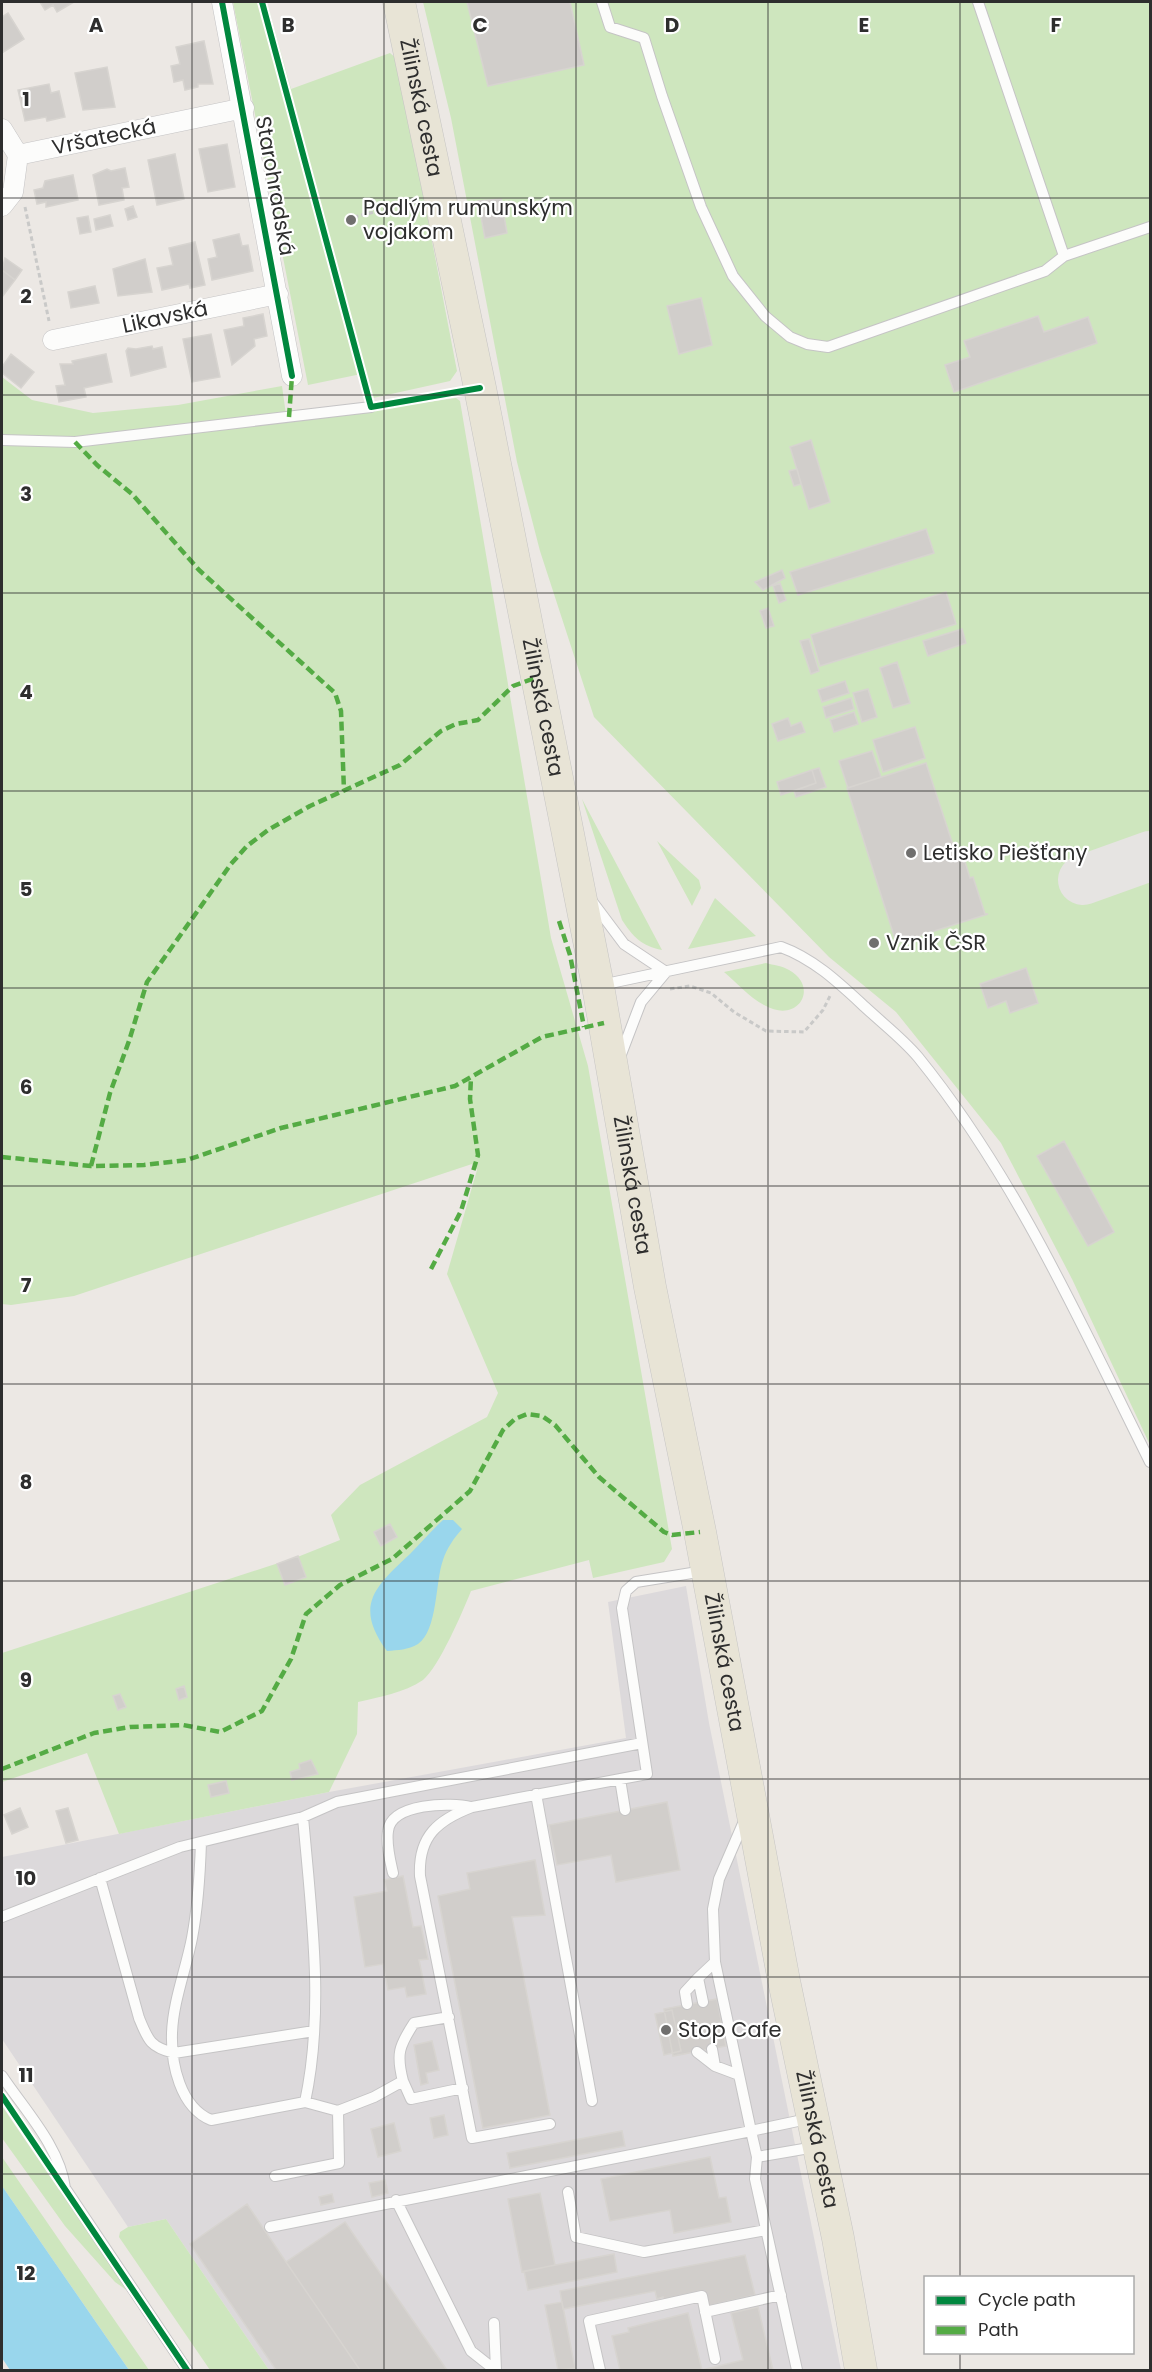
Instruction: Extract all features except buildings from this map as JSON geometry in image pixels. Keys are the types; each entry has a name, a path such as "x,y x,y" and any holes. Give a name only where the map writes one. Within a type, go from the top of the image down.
{"main road":[{"name":"Žilinská cesta","path":"399,2 480,388 598,986 650,1287 707,1571 784,1981 817,2132 861,2370"}],"street":[{"name":"Starohradská","path":"222,2 292,376"},
{"name":"Vršatecká","path":"18,155 243,108"},
{"path":"2,129 18,155 13,192 2,206"},
{"name":"Likavská","path":"53,340 278,294"}],"lane":[{"path":"602,2 610,27 644,39 701,207 733,276 765,316 790,338 828,347 1045,271 1064,256 1150,227"},
{"path":"978,2 1064,256"},
{"path":"2,440 75,442 371,407"},
{"path":"576,881 624,944 671,971"},
{"path":"598,986 781,947 802,955 838,982 917,1055 978,1138 1061,1285 1150,1462"},
{"path":"614,1078 640,1002 671,971"},
{"path":"550,2124 472,2138 420,1876 421,1852 424,1842 450,1815 471,1807 647,1774 622,1608 626,1591 636,1581 707,1571"},
{"path":"2,1917 180,1847 303,1817 337,1802 642,1743"},
{"path":"620,1779 625,1810"},
{"path":"536,1794 592,2101"},
{"path":"393,1873 387,1831 396,1817 407,1811 429,1806 455,1803 471,1807"},
{"path":"752,1806 719,1880 713,1909 715,1962 757,2157 755,2179 797,2370"},
{"path":"303,1817 316,1995 312,2069 305,2102"},
{"path":"201,1842 199,1887 192,1938 172,2032 176,2072 188,2102 198,2115 211,2120 305,2102 338,2111 374,2097 403,2081"},
{"path":"100,1878 139,2018 147,2037 156,2048 174,2053 314,2031"},
{"path":"687,2004 685,1992 715,1962"},
{"path":"698,1978 703,2002"},
{"path":"449,2017 414,2023 403,2039 397,2059 411,2099 463,2088"},
{"path":"712,2049 715,2066"},
{"path":"697,2052 715,2066 739,2075"},
{"path":"2,2076 51,2149 63,2175 64,2188 187,2370"},
{"path":"275,2176 339,2163 338,2111"},
{"path":"270,2227 396,2200 751,2131 817,2132"},
{"path":"757,2157 817,2132"},
{"path":"568,2192 576,2237 644,2252 766,2230"},
{"path":"396,2200 471,2351 495,2370"},
{"path":"705,2312 780,2295"},
{"path":"600,2370 589,2321 702,2296 714,2359"},
{"path":"494,2324 495,2370"}],"path":[{"path":"24,200 53,340"},
{"path":"354,217 423,201"},
{"path":"671,971 665,990 690,986 711,993 734,1012 766,1031 804,1032 823,1010 838,982"}],"shaded area":[{"path":"686,1586 709,1723 841,2370 269,2370 166,2219 128,2227 2,2039 2,1857 329,1792 626,1738 608,1602"}],"green space":[{"path":"233,2 267,2 291,89 390,53 397,59 457,371 450,381 373,398 366,373 308,385"},
{"path":"423,2 1150,2 1150,1445 1072,1279 1001,1143 896,1012 829,957 594,717 540,551 517,462 451,118"},
{"path":"2,377 32,400 93,413 178,405 282,386 287,422 456,398 460,401 551,938 588,1066 672,1549 664,1562 593,1578 589,1560 471,1591 443,1651 423,1680 400,1691 358,1702 357,1734 329,1792 119,1834 87,1753 2,1782 2,1653 300,1556 340,1540 331,1515 360,1485 487,1417 498,1393 447,1274 477,1170 472,1164 74,1296 11,1305 2,1304"},
{"path":"582,799 662,950 639,940 622,920"},
{"path":"657,841 699,880 701,888 692,906"},
{"path":"715,898 756,936 688,949"},
{"path":"766,963 787,969 798,977 803,985 804,994 795,1007 776,1010 764,1005 724,972"},
{"path":"2,2106 128,2291 115,2282 65,2226 2,2138"},
{"path":"2,2157 149,2370 129,2370 2,2186"},
{"path":"166,2219 269,2370 210,2370 119,2237 120,2232 128,2227"}],"water":[{"path":"443,1520 453,1520 462,1529 451,1543 440,1569 433,1617 429,1628 418,1644 407,1649 387,1651 371,1621 370,1609 373,1597 387,1576"},
{"path":"2,2186 129,2370 10,2370 2,2358"}],"taxiway":[{"path":"1083,880 1150,856"}],"marked path":[{"path":"289,417 292,376"},
{"path":"75,442 97,465 132,494 199,570 335,693 341,711 344,791"},
{"path":"91,1166 110,1093 147,982 231,864 247,846 268,830 310,806 400,765 441,731 456,724 478,720 513,686 535,678"},
{"path":"559,921 570,955 584,1027"},
{"path":"2,1157 91,1166 144,1165 187,1160 281,1128 455,1086 542,1037 604,1023"},
{"path":"431,1269 461,1211 478,1155 470,1099 471,1077"},
{"path":"2,1769 94,1733 130,1727 183,1725 220,1732 262,1711 291,1659 306,1614 340,1585 392,1559 470,1491 503,1430 515,1419 527,1414 542,1416 555,1425 599,1477 664,1532 672,1535 700,1532"}],"cycle path":[{"path":"222,2 292,376"},
{"path":"262,2 371,407 480,388"},
{"path":"2,2096 187,2370"}],"place":[{"name":"Padlým rumunským vojakom","path":"351,220"},
{"name":"Letisko Piešťany","path":"911,853"},
{"name":"Vznik ČSR","path":"874,943"},
{"name":"Stop Cafe","path":"666,2030"}]}
